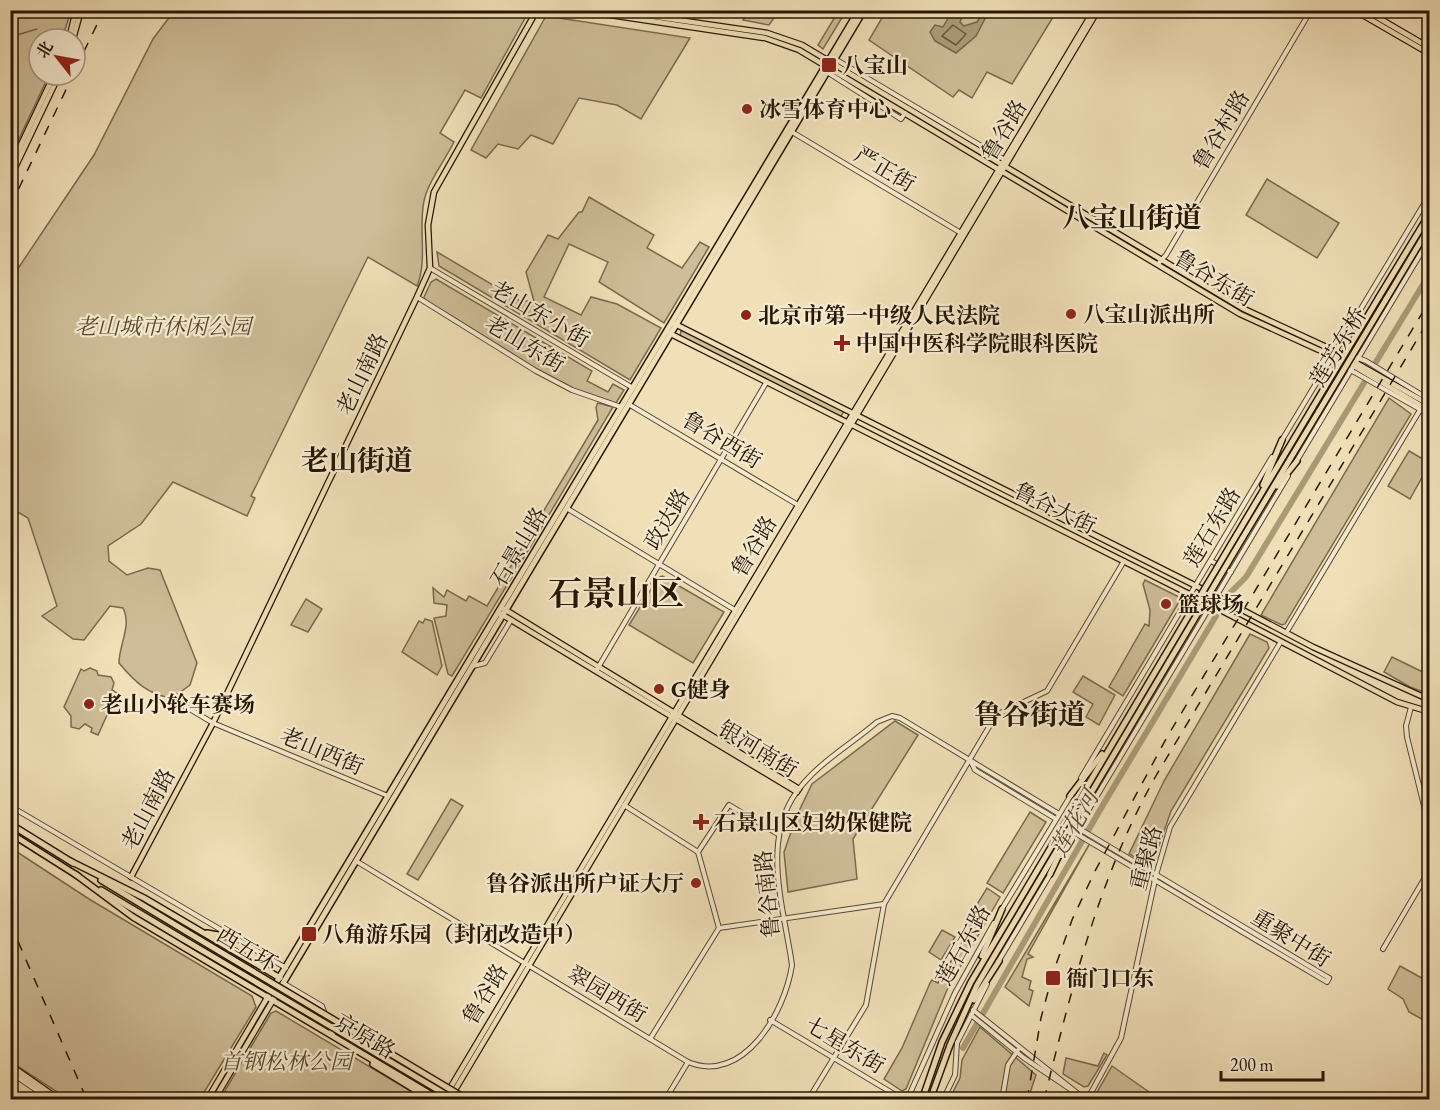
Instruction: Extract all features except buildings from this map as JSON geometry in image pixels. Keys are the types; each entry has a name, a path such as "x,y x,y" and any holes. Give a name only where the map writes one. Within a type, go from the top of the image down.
{"highway":[{"name":"石景山路","path":"675,323 792,132 831,65 859,10"},
{"name":"石景山路","path":"271,1001 357,861 391,798 633,388 669,333 864,10"},
{"path":"1382,299 1430,213"},
{"path":"1382,299 1430,226"},
{"name":"莲芳东桥","path":"1316,409 1382,299"},
{"name":"石景山路","path":"282,981 286,969 473,666 502,611 568,509 630,405 669,333"},
{"name":"莲石东路","path":"1239,538 1254,505 1316,409"},
{"name":"莲石东路","path":"1239,538 1260,509 1316,409"},
{"path":"1254,505 1282,440"},
{"path":"1260,509 1297,461"},
{"path":"1167,658 1239,538"},
{"name":"莲石东路","path":"922,1100 942,1042 971,982 1118,734 1167,658"},
{"name":"莲石东路","path":"930,1100 962,1019 1008,929 1167,658"},
{"path":"1070,796 1118,734"},
{"path":"1050,874 1084,803"},
{"name":"西五环","path":"10,824 468,1100"},
{"name":"西五环","path":"10,833 183,939 455,1100"},
{"path":"70,861 144,898 282,981"},
{"path":"75,874 133,917 271,1001"},
{"path":"971,982 1002,909"},
{"path":"202,932 235,938"},
{"path":"962,1019 999,961"},
{"name":"京原路","path":"271,1001 441,1100"},
{"name":"京原路","path":"271,1001 432,1100"}],"main road":[{"path":"74,27 79,10"},
{"name":"老山南路","path":"131,877 213,723 417,297 429,268 428,225 434,192 537,10"},
{"path":"577,10 765,38 831,65"},
{"path":"609,10 767,33 792,40 831,65"},
{"name":"鲁谷路","path":"854,414 1094,10"},
{"name":"鲁谷路","path":"449,1100 525,963 1098,10"},
{"path":"1354,10 1430,54"},
{"path":"1365,10 1430,48"},
{"name":"鲁谷东街","path":"831,65 905,113 1003,166 1240,314 1332,357 1353,363 1430,405"},
{"name":"鲁谷东街","path":"831,65 1257,316 1335,351 1430,413"},
{"path":"10,168 51,87"},
{"path":"10,178 52,87"},
{"name":"鲁谷大街","path":"675,323 1286,633 1430,700"},
{"name":"鲁谷大街","path":"669,333 1211,604 1280,643 1369,688 1411,707 1430,712"},
{"name":"鲁谷路","path":"441,1100 623,805 735,610 848,424"},
{"path":"1236,618 1235,611 1241,609"},
{"path":"502,611 512,620 597,669"},
{"path":"502,611 597,669"},
{"name":"银河南街","path":"597,669 798,791"},
{"path":"1369,688 1375,676"},
{"name":"石景山路","path":"207,1100 271,1001"},
{"name":"石景山路","path":"214,1100 271,1001"},
{"path":"10,1069 58,1100"}],"street":[{"name":"鲁谷村路","path":"1158,264 1163,260 1311,10"},
{"path":"831,65 902,119 905,113"},
{"name":"严正街","path":"792,132 961,233"},
{"name":"莲石东路","path":"905,1100 956,993 1002,909 1430,194"},
{"name":"莲石东路","path":"943,1100 955,1075 957,1043 999,961 1050,874 1079,831 1353,363 1430,238"},
{"name":"老山东小街","path":"429,268 633,388"},
{"name":"老山东街","path":"417,297 536,371 572,390 622,407"},
{"name":"鲁谷东街","path":"1353,363 1430,400"},
{"name":"鲁谷东街","path":"1353,363 1420,410 1430,413"},
{"name":"政达路","path":"597,669 766,383"},
{"name":"鲁谷西街","path":"630,405 798,505"},
{"path":"1286,633 1420,410"},
{"path":"568,509 735,610"},
{"path":"808,1100 866,1005 884,904 996,715 1047,691 1124,561"},
{"path":"1211,561 1231,572"},
{"path":"473,666 485,663 512,620"},
{"path":"1176,620 1195,631"},
{"name":"重聚路","path":"1086,1100 1120,1038 1156,878 1170,827 1280,643"},
{"name":"老山西街","path":"174,699 213,723 391,798"},
{"path":"1411,707 1406,726 1407,737 1430,830"},
{"name":"鲁谷南路","path":"688,1062 710,1067 730,1064 754,1045 770,1020 790,979 792,965 776,855 778,834 798,791 877,722 892,716 970,759"},
{"path":"970,759 1059,814"},
{"path":"970,759 975,770 1056,819"},
{"path":"623,805 698,852 719,928 650,1039"},
{"path":"698,852 729,805 778,834"},
{"path":"10,806 286,969"},
{"name":"重聚中街","path":"1079,831 1091,839 1327,982 1329,978 1156,878"},
{"name":"翠园西街","path":"357,861 688,1062"},
{"path":"1383,950 1430,869"},
{"path":"719,928 884,904"},
{"path":"282,981 322,1006 333,1036"},
{"path":"974,1013 1077,1096 1086,1100"},
{"name":"七星东街","path":"770,1020 905,1100"},
{"path":"1002,1100 1008,1065 1018,1050"},
{"path":"665,1100 688,1062"},
{"path":"10,1069 51,1100"}],"green space":[{"path":"11,10 71,11 66,27 27,27 27,87 43,87 11,156"},
{"name":"老山城市休闲公园","path":"378,10 382,15 387,10 529,11 481,98 465,90 440,133 454,142 433,179 424,201 422,265 417,286 368,257 251,496 255,498 247,516 173,482 141,524 108,546 109,561 127,575 148,568 160,570 197,663 190,685 172,698 156,694 130,676 119,663 126,628 123,608 110,606 84,640 73,639 42,616 57,606 28,518 11,508 11,279 94,155 153,39 174,11"},
{"path":"1050,10 1055,14 1012,84 987,72 972,98 959,90 953,97 869,40 886,11"},
{"path":"749,11 779,11 769,25 743,20"},
{"path":"827,11 846,11 823,49 818,45 835,17"},
{"path":"546,16 690,38 641,119 617,105 579,98 553,144 531,135 518,149 498,144 486,158 471,150"},
{"path":"1267,179 1339,223 1317,258 1246,215"},
{"path":"589,197 654,235 647,248 682,268 700,242 709,247 664,323 599,282 608,262 569,244 544,297 581,315 591,297 617,304 661,328 630,380 439,266 437,252 520,301 534,301 526,272 548,235 558,239 579,212 582,212"},
{"path":"436,279 592,371 587,381 608,392 613,384 624,390 616,403 572,388 536,369 425,301 424,297 431,282"},
{"path":"681,331 844,411 840,418 680,336"},
{"path":"1389,398 1411,414 1285,624 1282,625 1261,615"},
{"path":"598,403 613,407 540,530 534,527 598,420 596,407"},
{"path":"1409,451 1430,463 1410,499 1388,486"},
{"path":"532,531 538,534 452,676 448,674 434,618 446,616 447,605 434,603 433,588 444,597 447,590 466,601 469,596 487,606"},
{"path":"662,576 724,612 693,663 629,625 658,578"},
{"path":"1145,580 1179,597 1179,602 1123,696 1109,687 1145,624 1149,626 1150,610 1143,584"},
{"path":"306,599 322,609 308,632 291,625"},
{"path":"425,619 432,621 442,666 437,675 402,652 419,621 423,623"},
{"path":"1250,634 1267,642 1269,648 1171,811 1154,860 1148,864 1129,854 1164,781"},
{"path":"1392,657 1429,675 1429,694 1410,687 1384,672"},
{"name":"老山小轮车赛场","path":"90,668 97,671 98,675 111,677 114,683 112,690 117,693 98,735 91,732 92,728 85,724 79,729 71,727 71,716 64,707 81,669 84,671"},
{"path":"1083,676 1115,695 1099,725 1086,717 1093,704 1073,692"},
{"path":"895,721 918,735 853,839 857,879 788,892 784,852 797,815 812,784"},
{"path":"451,799 463,806 418,880 407,874"},
{"path":"1030,812 1046,822 1003,893 987,883"},
{"path":"1089,845 1028,954 1033,957 1027,959 1022,977 1031,981 1029,989 1033,991 1029,1006 1005,987"},
{"path":"11,848 89,899 252,996 256,1007 200,1099 64,1099 59,1093 11,1062"},
{"path":"987,888 1000,897 947,990 906,1089 902,1091 884,1079 902,1048 930,983 932,980 938,983 971,928 965,924"},
{"path":"942,930 955,937 941,960 929,952"},
{"path":"1400,966 1429,982 1429,1023 1409,1012 1403,999 1388,989"},
{"name":"首钢松林公园","path":"276,1011 424,1099 220,1099 271,1013"},
{"path":"980,1027 1036,1075 1028,1099 949,1100 960,1078 962,1060"},
{"path":"1104,1053 1107,1055 1088,1086 1084,1087 1063,1074 1066,1058 1098,1066"},
{"path":"1112,1066 1159,1099 1100,1099 1096,1094"}],"water":[{"path":"952,11 964,12 960,22 964,26 977,22 984,11 989,11 976,36 956,53 935,41 930,32 935,25 943,27"}],"waterway":[{"path":"10,37 27,32"},
{"name":"莲花河","path":"1376,362 1430,273"},
{"name":"莲花河","path":"1228,595 1246,577 1364,383"},
{"name":"莲花河","path":"963,1048 1100,810 1216,616"}],"railway":[{"path":"87,45 104,10"},
{"path":"10,207 67,87"},
{"path":"1027,1100 1041,1018 1053,973 1072,920 1094,873 1167,737 1430,300"},
{"path":"1044,1100 1089,933 1103,892 1137,813 1157,774 1430,318"},
{"path":"10,923 87,1100"}],"place":[{"name":"八宝山","path":"829,65"},
{"name":"冰雪体育中心","path":"747,109"},
{"name":"八宝山派出所","path":"1071,314"},
{"name":"北京市第一中级人民法院","path":"746,315"},
{"name":"中国中医科学院眼科医院","path":"842,343"},
{"name":"篮球场","path":"1166,604"},
{"name":"G健身","path":"659,689"},
{"name":"老山小轮车赛场","path":"89,704"},
{"name":"石景山区妇幼保健院","path":"701,822"},
{"name":"鲁谷派出所户证大厅","path":"696,883"},
{"name":"八角游乐园（封闭改造中）","path":"309,934"},
{"name":"衙门口东","path":"1053,978"}],"district":[{"name":"八宝山街道","path":"1132,217"},
{"name":"老山街道","path":"357,460"},
{"name":"石景山区","path":"616,593"},
{"name":"鲁谷街道","path":"1030,714"}]}
